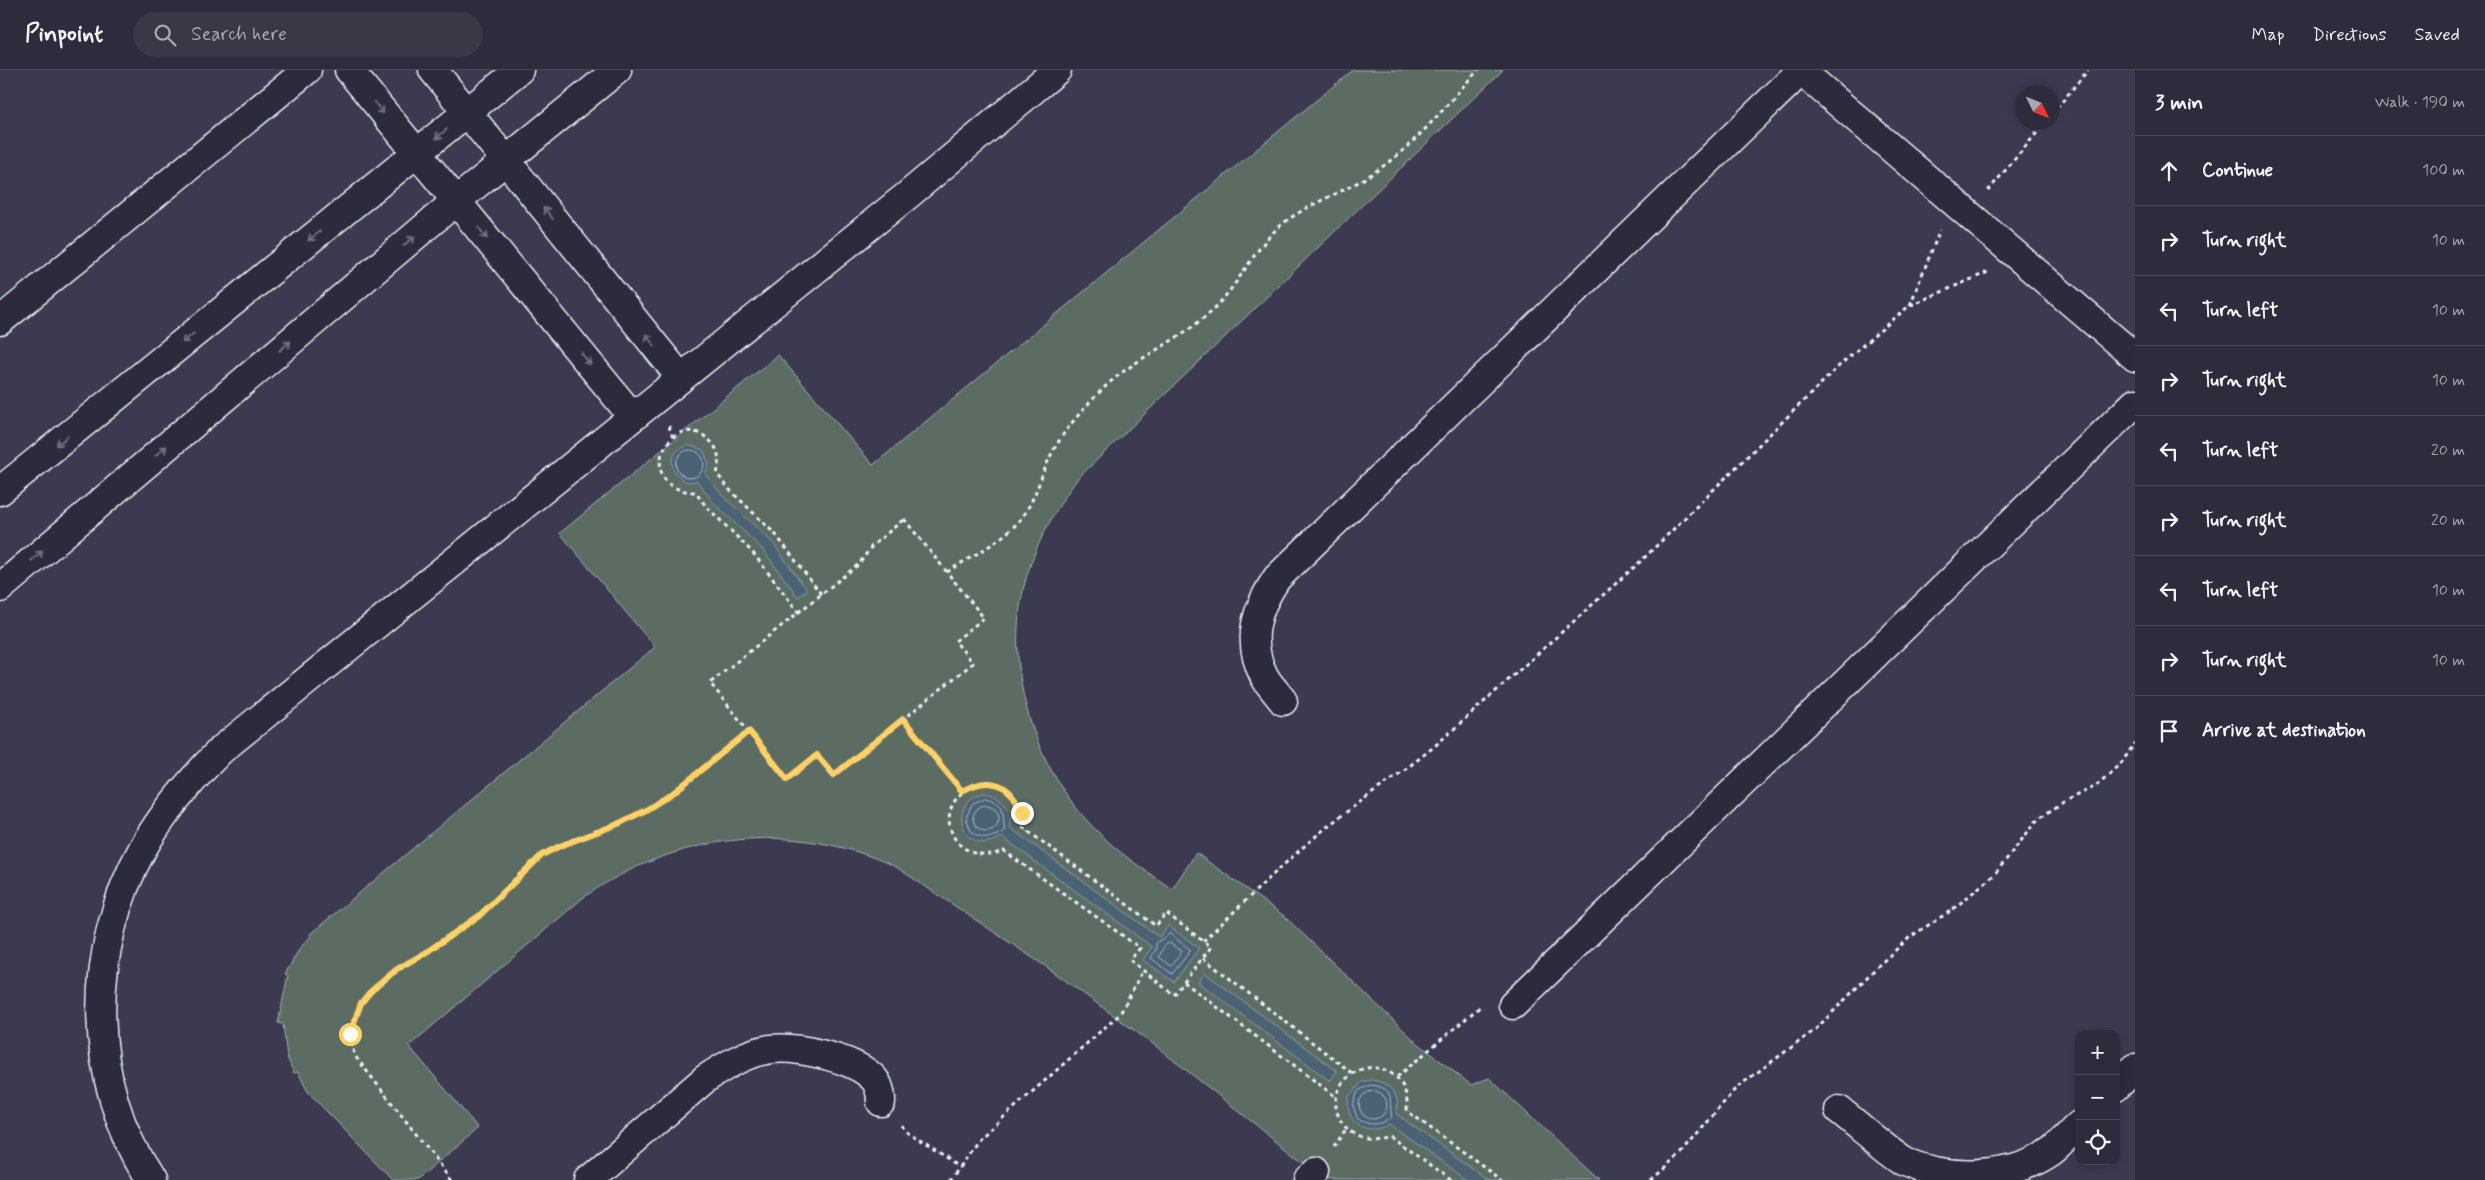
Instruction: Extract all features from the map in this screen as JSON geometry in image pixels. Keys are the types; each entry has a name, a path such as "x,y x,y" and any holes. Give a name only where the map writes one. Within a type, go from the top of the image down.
{"street":[{"path":"0,321 307,70"},
{"path":"349,70 633,417"},
{"path":"433,70 681,378"},
{"path":"0,491 519,70"},
{"path":"0,588 456,201 617,70"},
{"path":"151,1180 125,1133 114,1103 101,1038 101,1000 105,962 113,924 125,887 143,849 165,813 191,780 221,750 909,194 1057,70"},
{"path":"1283,701 1264,677 1256,652 1255,626 1262,600 1277,578 1800,71 2135,357"},
{"path":"1513,1005 2135,403"},
{"path":"588,1180 705,1079 726,1065 772,1049 809,1052 862,1070 871,1075 878,1084 881,1102"},
{"path":"2120,1083 2135,1068"},
{"path":"1839,1110 1906,1163 1929,1175 1955,1180 2006,1175 2031,1165 2053,1151 2075,1129"}],"path":[{"path":"947,572 1008,532 1025,513 1052,453 1073,422 1107,385 1138,359 1176,338 1208,315 1239,281 1280,226 1308,207 1377,171 1405,149 1478,70"},
{"path":"2060,104 2088,70"},
{"path":"1909,306 1959,208 2038,130"},
{"path":"1203,941 1324,829 1366,796 1404,772 1641,561 1842,363 1909,306 2019,259"},
{"path":"799,612 752,553 706,506 695,492 682,491 664,478 660,468 660,456 664,446 673,438 683,433 694,432 704,436 712,443 718,452 720,463 717,474 730,490 776,535 821,594"},
{"path":"904,519 947,572 984,618 956,641 973,663 834,775 817,755 787,779 710,683 859,564 872,546 904,519"},
{"path":"903,719 962,791"},
{"path":"452,1180 355,1056 350,1034 361,1003 370,992 397,969 425,953 479,916 542,855 560,846 618,824 646,810 673,793 749,731"},
{"path":"1651,1180 1680,1155 1736,1088 1814,1030 1910,937 1952,910 1994,875 2038,819 2065,801 2096,786 2122,762 2135,743"},
{"path":"986,782 998,784 1010,791 1018,801 1022,813 1021,826 1156,926 1166,913 1211,947 1174,995 1130,960 1140,948 1004,851 980,855 959,845 950,829 950,811 954,800 962,791 973,784 986,782"},
{"path":"1203,958 1352,1073"},
{"path":"951,1180 979,1139 1120,1014 1143,970"},
{"path":"1184,982 1336,1097"},
{"path":"1397,1078 1497,992 1513,1005"},
{"path":"1451,1180 1389,1136 1378,1139 1355,1136 1339,1120 1336,1109 1336,1097 1345,1079 1352,1073 1364,1068 1387,1071 1397,1078 1404,1087 1407,1111 1502,1180"},
{"path":"881,1102 909,1134 960,1167"}],"green space":[{"path":"1353,70 1503,70 1078,478 1048,524 1027,575 1020,608 1018,642 1020,676 1027,710 1038,743 1053,774 1072,802 1094,828 1121,853 1172,889 1196,853 1284,916 1414,1040 1471,1085 1489,1078 1599,1180 1326,1180 1153,1044 1048,968 896,867 857,852 817,842 777,839 736,840 696,847 657,859 620,875 584,897 409,1046 478,1128 418,1180 393,1180 308,1092 298,1072 294,1073 287,1057 283,1024 278,1023 288,975 285,974 300,948 311,936 310,934 655,647 560,533 778,355 873,465"}],"water":[{"path":"688,445 703,450 709,464 705,474 723,496 772,542 807,590 798,597 762,549 715,504 697,481 688,482 676,474 672,463 673,457 681,448"},
{"path":"984,793 996,797 1005,804 1010,814 1009,827 1159,937 1168,926 1199,948 1174,982 1143,960 1152,947 1002,837 992,841 980,842 967,835 962,821 963,809 971,799"},
{"path":"1205,973 1337,1071 1330,1081 1198,982"},
{"path":"1371,1080 1383,1083 1395,1095 1397,1101 1396,1114 1489,1180 1468,1180 1389,1124 1372,1129 1358,1125 1349,1113 1349,1096 1362,1082"}],"route":[{"path":"350,1034 361,1003 370,992 397,969 425,953 479,916 542,855 560,846 618,824 646,810 673,793 749,731 787,779 817,755 834,775 903,719 962,791 973,784 986,782 998,784 1010,791 1018,801 1022,813"}]}
